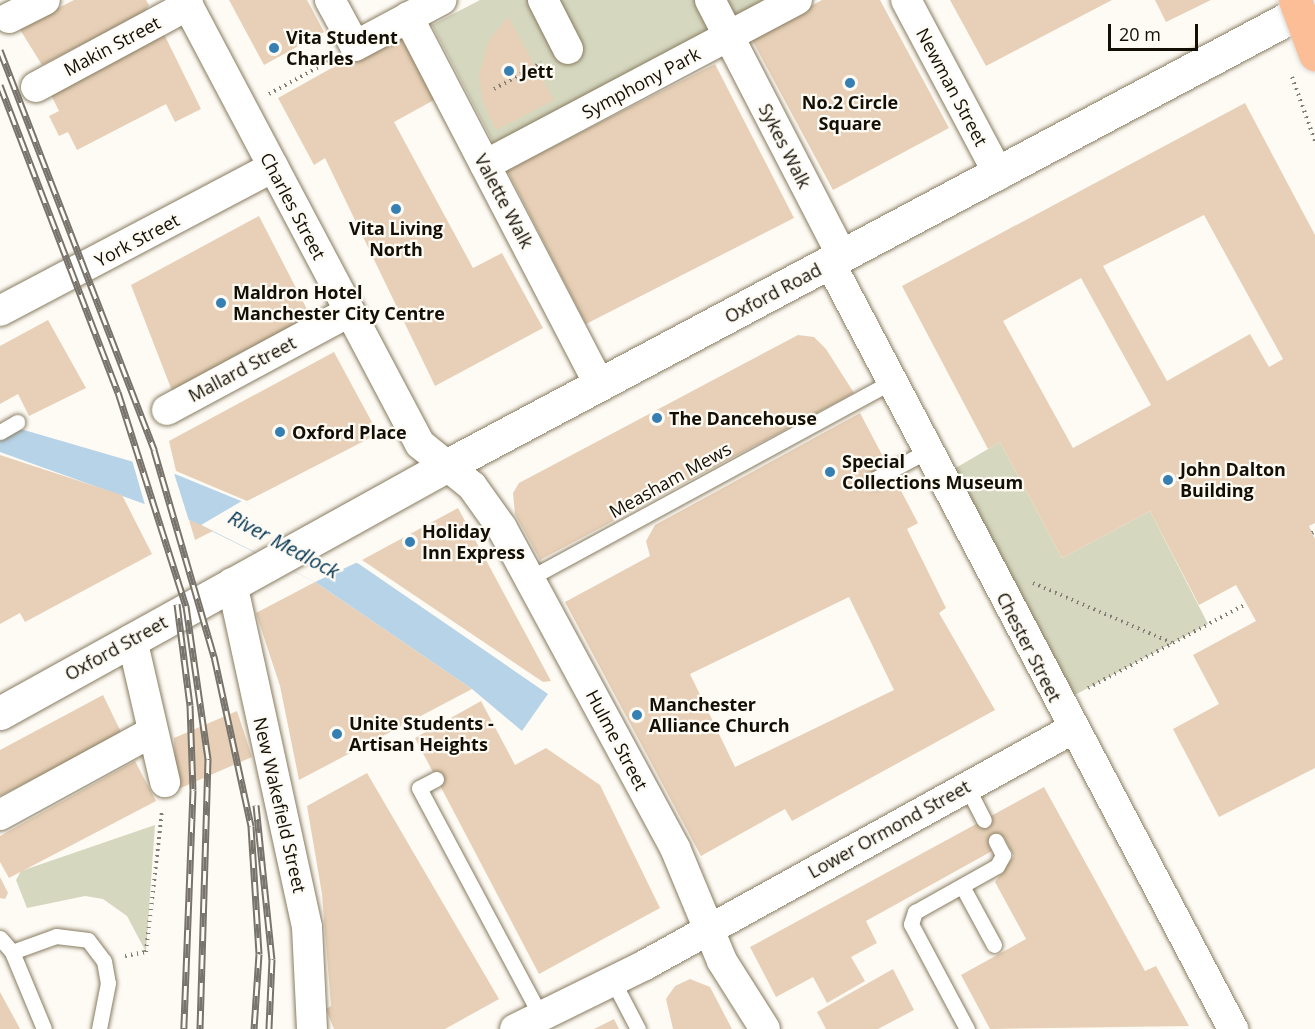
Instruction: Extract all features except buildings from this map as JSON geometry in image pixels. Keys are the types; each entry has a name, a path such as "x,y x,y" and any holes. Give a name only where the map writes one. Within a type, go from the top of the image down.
{"highway":[{"path":"1295,0 1302,62"}],"main road":[{"name":"Oxford Road","path":"232,583 446,466 999,175 1315,4"},
{"name":"Oxford Street","path":"0,713 232,583"}],"street":[{"path":"9,18 45,0"},
{"path":"330,0 355,46 441,0"},
{"path":"543,0 568,49"},
{"name":"Sykes Walk","path":"710,0 836,260"},
{"name":"Symphony Park","path":"485,165 797,0"},
{"name":"Newman Street","path":"906,0 999,175"},
{"name":"Makin Street","path":"36,87 186,3"},
{"name":"Charles Street","path":"186,3 420,444 446,466"},
{"name":"Valette Walk","path":"408,17 600,386"},
{"name":"York Street","path":"0,311 273,167"},
{"name":"Chester Street","path":"836,260 892,381 1226,1027"},
{"name":"Mallard Street","path":"167,410 349,312"},
{"name":"Hulme Street","path":"446,466 472,486 530,578 675,848 707,928 765,1029"},
{"name":"New Wakefield Street","path":"232,583 307,927 312,1029"},
{"path":"132,639 165,782"},
{"name":"Lower Ormond Street","path":"515,1029 545,1022 707,928 967,787 1065,717"},
{"path":"0,815 152,732"}],"lane":[{"name":"Measham Mews","path":"530,578 892,381"},
{"path":"0,432 17,422"},
{"path":"873,480 929,450"},
{"path":"436,779 419,788 545,1022"},
{"path":"967,787 984,819"},
{"path":"967,1029 911,924 915,912 997,866 1003,855 996,841"},
{"path":"962,886 994,945"},
{"path":"12,952 56,936 88,940 104,961 108,983 99,1029"},
{"path":"0,938 12,952 44,1029"},
{"path":"613,981 638,1029"}],"path":[{"path":"262,98 355,46"},
{"path":"494,89 568,49"},
{"path":"1302,62 1315,141"},
{"path":"987,564 1173,643"},
{"path":"1065,717 1173,643 1246,604"},
{"path":"146,952 165,782"}],"green space":[{"path":"480,0 778,0 496,148 432,25"},
{"path":"1000,442 1062,558 1150,511 1208,624 1058,704 942,476"},
{"path":"155,825 146,952 127,916 103,899 85,896 27,908 16,880 21,871"}],"water":[{"name":"River Medlock","path":"0,423 175,474 246,503 359,564 548,694 522,731 472,689 315,582 189,520 0,452"}],"pier":[{"path":"132,460 173,470 190,524 145,505"},
{"path":"242,501 360,561 315,582 201,525"}],"railway":[{"path":"0,50 154,450 214,656 251,826 259,954 254,1029"},
{"path":"0,85 118,392 186,606 208,759 200,1029"},
{"path":"177,604 190,705 193,790 184,1029"},
{"path":"256,805 272,959 269,1029"}],"place":[{"name":"Vita Student Charles","path":"274,48"},
{"name":"Jett","path":"509,71"},
{"name":"No.2 Circle Square","path":"850,83"},
{"name":"Vita Living North","path":"396,209"},
{"name":"Maldron Hotel Manchester City Centre","path":"221,303"},
{"name":"The Dancehouse","path":"657,418"},
{"name":"Oxford Place","path":"280,432"},
{"name":"Special Collections Museum","path":"830,472"},
{"name":"John Dalton Building","path":"1168,480"},
{"name":"Holiday Inn Express","path":"410,542"},
{"name":"Manchester Alliance Church","path":"637,715"},
{"name":"Unite Students - Artisan Heights","path":"337,734"}]}
